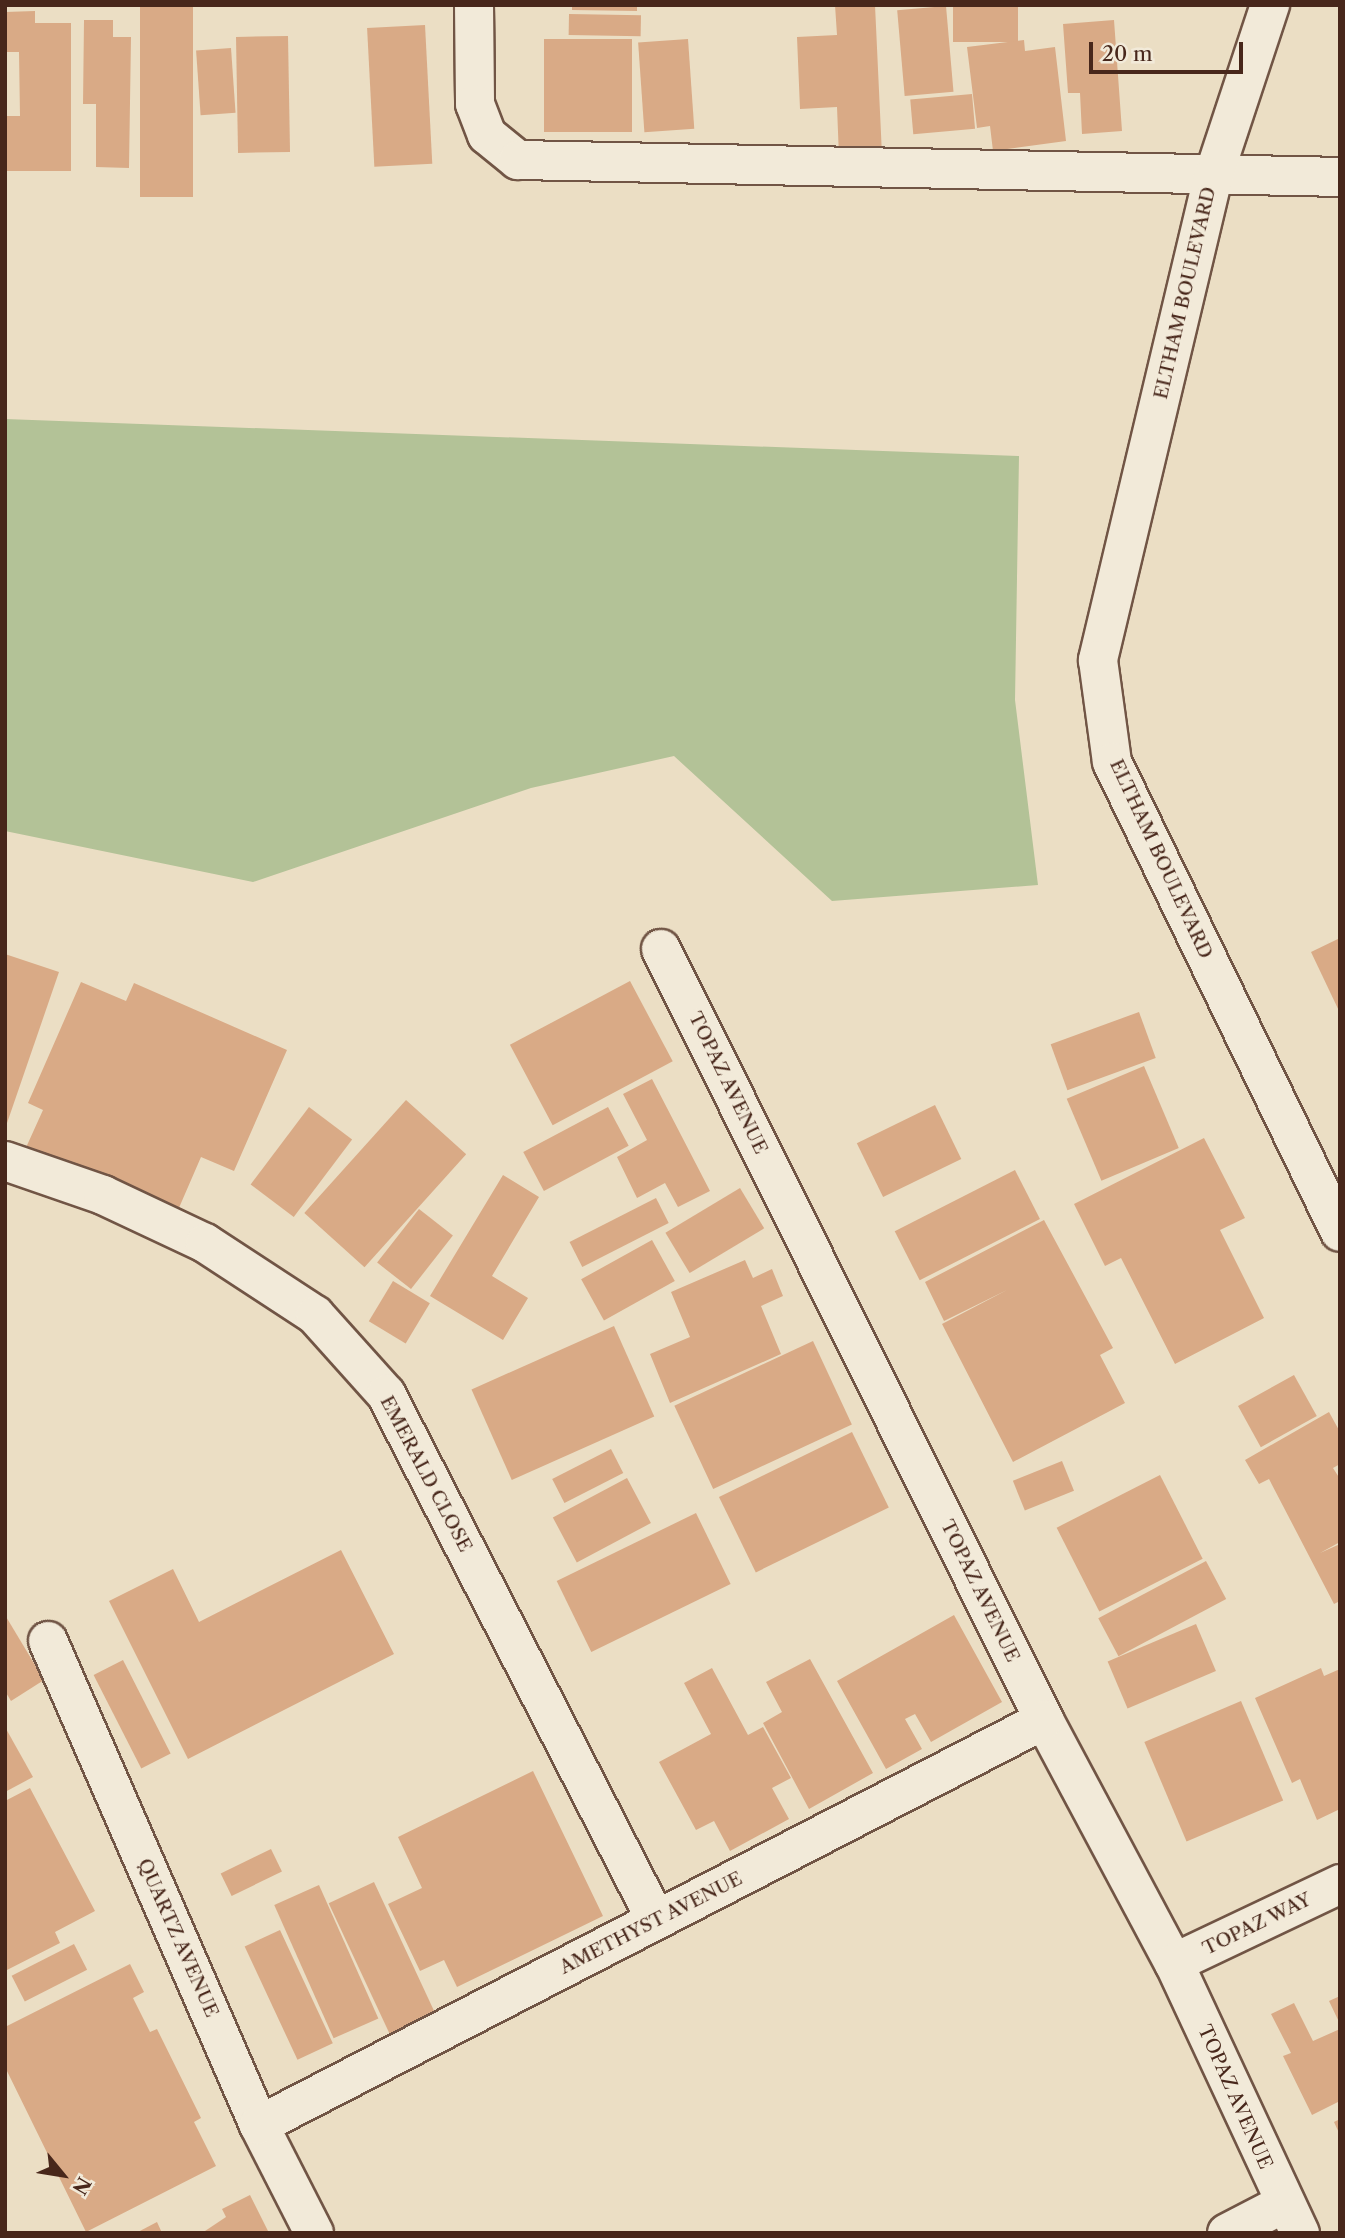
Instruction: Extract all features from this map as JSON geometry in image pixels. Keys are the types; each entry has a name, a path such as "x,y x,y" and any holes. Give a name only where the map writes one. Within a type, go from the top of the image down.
{"street":[{"path":"474,5 475,104 487,135 519,160 1213,177 1340,177"},
{"name":"ELTHAM BOULEVARD","path":"1270,5 1213,177 1098,660 1112,762 1340,1232"},
{"name":"TOPAZ AVENUE","path":"661,949 1044,1720 1174,1963 1292,2218"},
{"name":"EMERALD CLOSE","path":"5,1161 103,1195 205,1243 315,1315 386,1394 656,1920"},
{"name":"QUARTZ AVENUE","path":"48,1641 259,2126 314,2233"},
{"name":"AMETHYST AVENUE","path":"259,2126 1044,1720"},
{"name":"TOPAZ WAY","path":"1174,1963 1340,1884"},
{"path":"1227,2233 1292,2218"}],"green space":[{"path":"5,419 1019,456 1015,700 1038,885 832,901 674,756 531,788 253,882 5,831"}],"building":[{"path":"140,5 193,5 193,197 140,197"},
{"path":"572,5 637,5 637,11 572,10"},
{"path":"835,5 875,5 882,155 839,157 837,107 800,109 797,37 837,35"},
{"path":"953,5 1018,5 1018,42 953,42"},
{"path":"946,6 953,92 905,96 897,10"},
{"path":"35,11 35,23 71,23 71,171 5,171 5,116 20,116 19,52 5,52 5,12"},
{"path":"569,14 641,15 641,36 569,35"},
{"path":"84,20 113,20 113,37 131,37 129,168 96,167 96,104 83,104"},
{"path":"1114,20 1122,131 1082,134 1080,93 1068,93 1063,24"},
{"path":"425,25 432,164 374,167 367,28"},
{"path":"288,36 290,152 238,153 236,37"},
{"path":"544,39 632,39 632,132 544,132"},
{"path":"688,39 694,129 644,132 638,42"},
{"path":"1024,40 1025,51 1055,47 1066,141 993,151 990,126 977,128 967,47"},
{"path":"231,48 236,113 201,115 196,50"},
{"path":"972,94 975,129 913,134 910,99"},
{"path":"1340,938 1340,1013 1311,952"},
{"path":"5,954 59,972 6,1126 5,1126"},
{"path":"630,981 673,1061 553,1125 510,1045"},
{"path":"81,982 126,1001 134,983 287,1050 234,1171 201,1157 175,1217 24,1152 43,1110 28,1103"},
{"path":"1139,1012 1156,1058 1067,1090 1051,1044"},
{"path":"1144,1066 1179,1148 1101,1181 1067,1099"},
{"path":"652,1079 710,1191 678,1207 665,1183 637,1198 617,1157 647,1140 623,1094"},
{"path":"406,1100 466,1154 364,1267 304,1213"},
{"path":"935,1105 961,1159 883,1197 857,1143"},
{"path":"309,1107 352,1139 294,1217 251,1184"},
{"path":"608,1107 629,1146 544,1191 523,1152"},
{"path":"1204,1138 1245,1218 1220,1230 1264,1318 1175,1364 1121,1258 1105,1266 1074,1204"},
{"path":"1015,1170 1040,1219 920,1280 895,1231"},
{"path":"503,1175 539,1197 492,1276 528,1298 503,1340 430,1296"},
{"path":"740,1188 764,1228 690,1273 665,1233"},
{"path":"656,1198 669,1223 582,1267 570,1242"},
{"path":"419,1209 453,1235 411,1289 377,1263"},
{"path":"1044,1220 1113,1348 1100,1355 1125,1403 1013,1462 942,1324 1007,1290 944,1321 925,1282"},
{"path":"652,1240 675,1281 604,1320 581,1279"},
{"path":"745,1260 753,1278 772,1269 783,1296 761,1306 781,1354 670,1403 650,1354 690,1337 671,1292"},
{"path":"393,1281 430,1303 406,1343 369,1321"},
{"path":"614,1326 654,1416 512,1480 471,1389"},
{"path":"813,1341 852,1424 713,1489 674,1406"},
{"path":"1294,1375 1317,1416 1261,1447 1238,1406"},
{"path":"1329,1412 1340,1432 1340,1464 1333,1468 1340,1479 1340,1542 1320,1553 1340,1544 1340,1601 1334,1604 1269,1479 1259,1484 1245,1460"},
{"path":"852,1432 889,1507 756,1572 719,1497"},
{"path":"611,1449 623,1473 564,1503 552,1479"},
{"path":"1062,1461 1074,1491 1025,1511 1013,1481"},
{"path":"1160,1475 1203,1559 1099,1611 1057,1528"},
{"path":"627,1478 651,1523 577,1562 553,1517"},
{"path":"696,1513 731,1584 591,1652 557,1581"},
{"path":"341,1550 394,1654 188,1759 109,1601 173,1569 199,1622"},
{"path":"1206,1561 1226,1599 1118,1656 1098,1618"},
{"path":"5,1615 44,1680 11,1701 5,1691"},
{"path":"954,1615 1002,1702 931,1742 915,1714 905,1719 922,1749 886,1769 837,1681"},
{"path":"1196,1624 1216,1671 1128,1708 1108,1662"},
{"path":"810,1659 873,1773 809,1809 763,1723 782,1712 766,1682"},
{"path":"123,1660 171,1754 141,1769 94,1675"},
{"path":"712,1668 748,1735 763,1727 791,1778 772,1788 789,1819 730,1851 714,1821 696,1830 659,1762 711,1734 684,1683"},
{"path":"1321,1668 1324,1676 1340,1669 1340,1809 1317,1820 1300,1779 1292,1783 1255,1698"},
{"path":"1241,1701 1283,1800 1187,1841 1144,1742"},
{"path":"5,1727 33,1777 5,1792"},
{"path":"533,1771 603,1916 457,1987 444,1960 420,1971 388,1904 422,1888 398,1837"},
{"path":"30,1788 95,1911 55,1932 60,1943 5,1971 5,1801"},
{"path":"271,1849 282,1871 232,1896 221,1874"},
{"path":"374,1882 435,2013 390,2035 329,1903"},
{"path":"319,1885 378,2018 334,2038 274,1905"},
{"path":"280,1930 333,2043 297,2060 245,1946"},
{"path":"74,1944 87,1970 25,2002 12,1976"},
{"path":"130,1964 144,1992 133,1998 150,2032 157,2029 201,2118 194,2122 216,2166 86,2232 5,2067 5,2027"},
{"path":"1340,1996 1340,2024 1329,2001"},
{"path":"1294,2003 1313,2041 1340,2029 1340,2101 1312,2115 1283,2056 1291,2053 1271,2014"},
{"path":"1340,2119 1340,2135 1334,2122"},
{"path":"250,2195 269,2233 202,2233 226,2217 222,2209"},
{"path":"157,2222 162,2233 136,2233"}]}
